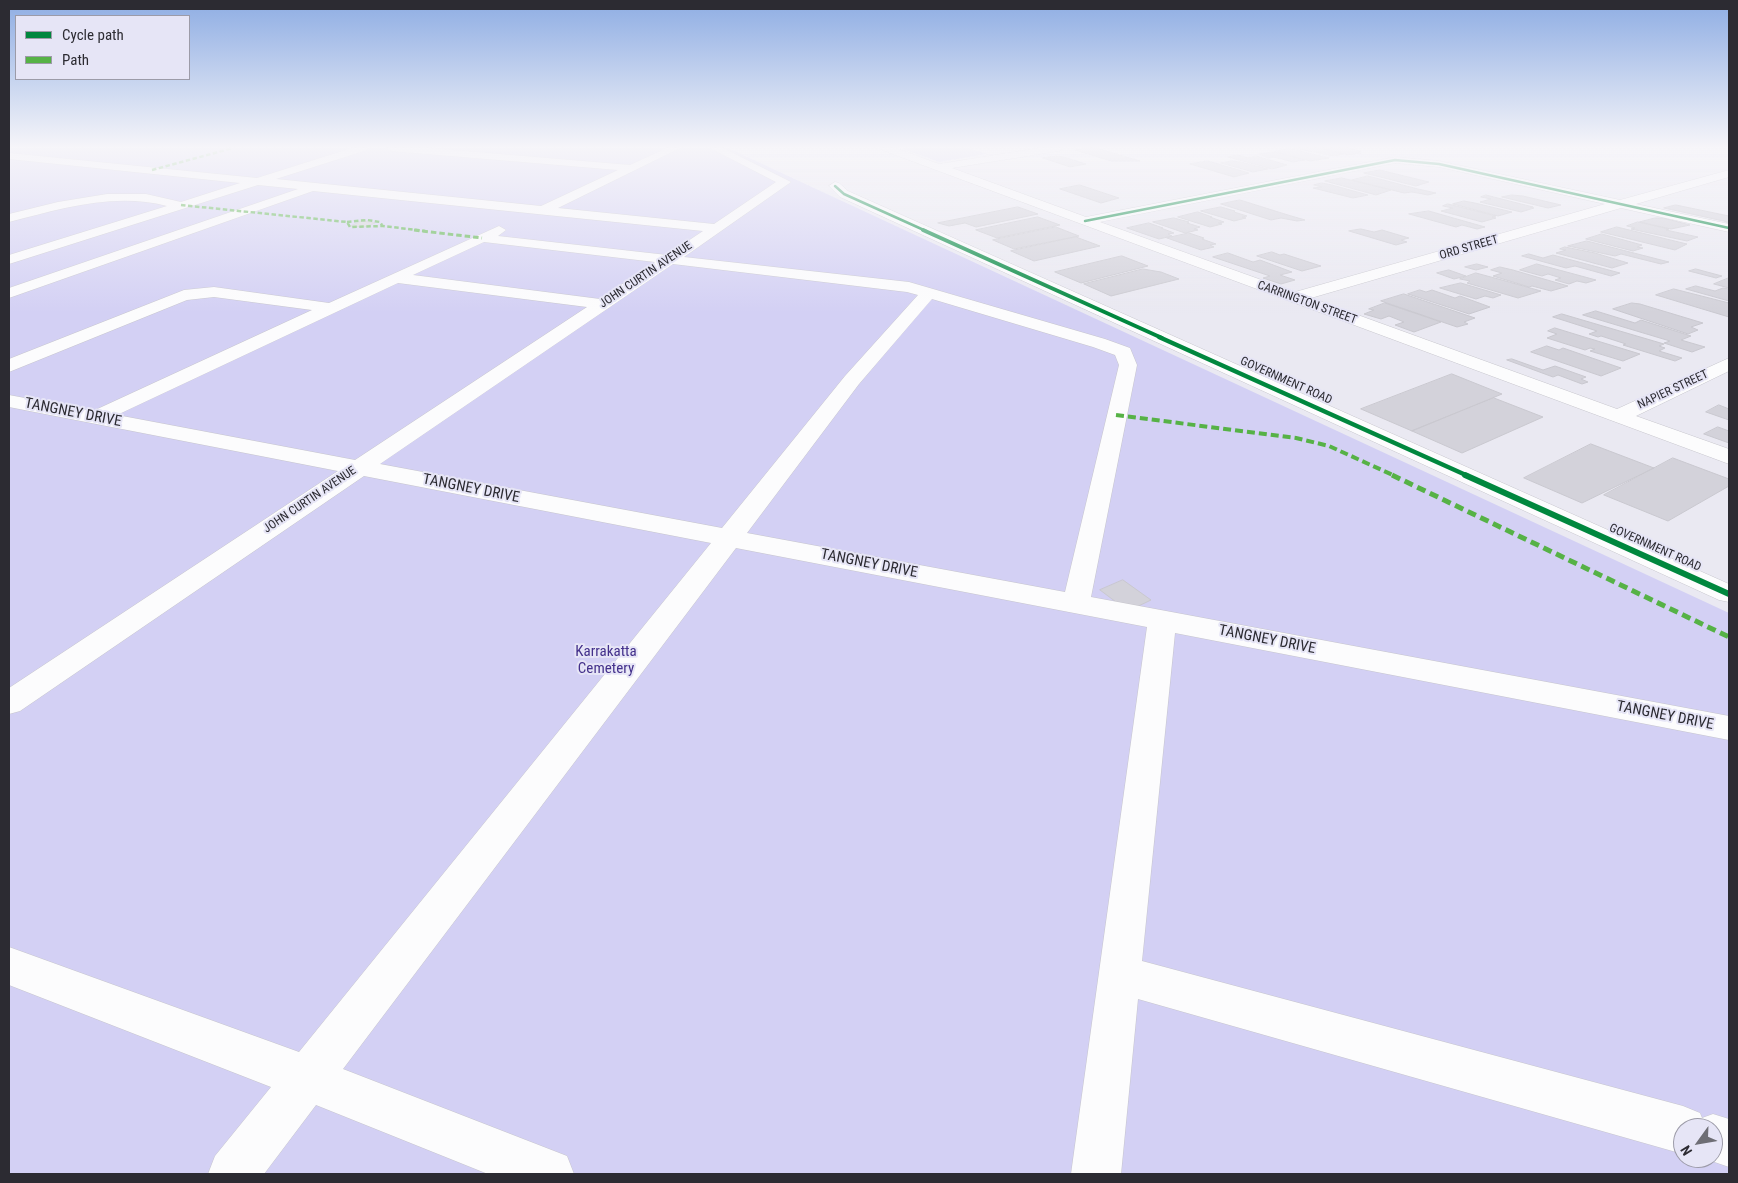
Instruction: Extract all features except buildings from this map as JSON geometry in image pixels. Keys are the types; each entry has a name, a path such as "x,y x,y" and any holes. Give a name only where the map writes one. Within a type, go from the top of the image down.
{"street":[{"path":"9,218 66,203"},
{"path":"172,203 181,205"},
{"path":"9,260 187,203"},
{"path":"9,293 269,203"},
{"name":"JOHN CURTIN AVENUE","path":"475,203 718,228"},
{"path":"96,417 556,203"},
{"path":"718,228 754,203"},
{"name":"GOVERNMENT ROAD","path":"864,203 1729,594"},
{"name":"CARRINGTON STREET","path":"1036,203 1729,457"},
{"path":"1085,221 1175,203"},
{"path":"1618,203 1729,228"},
{"name":"ORD STREET","path":"1294,298 1622,204"},
{"name":"JOHN CURTIN AVENUE","path":"9,703 358,467 718,228"},
{"path":"482,238 909,287 1100,343 1123,352 1128,365 1076,603"},
{"path":"396,278 604,304"},
{"path":"9,366 184,295 214,292 331,308"},
{"path":"232,1174 852,380 928,292"},
{"name":"NAPIER STREET","path":"1618,416 1729,364"},
{"name":"TANGNEY DRIVE","path":"9,401 1729,728"},
{"path":"1096,1174 1162,620"},
{"path":"9,966 306,1078 549,1174"},
{"path":"1119,974 1673,1127"}],"green space":[{"name":"Karrakatta Cemetery","path":"9,203 847,203 1729,613 1729,1174 9,1174"}],"marked path":[{"path":"181,205 347,222 350,227 383,226 482,238"},
{"path":"347,222 367,220 380,222 382,225"},
{"path":"1116,415 1296,438 1329,446 1385,471 1729,637"}],"cycle path":[{"path":"864,203 1729,594"},
{"path":"1085,221 1175,203"},
{"path":"1617,203 1729,228"}]}
